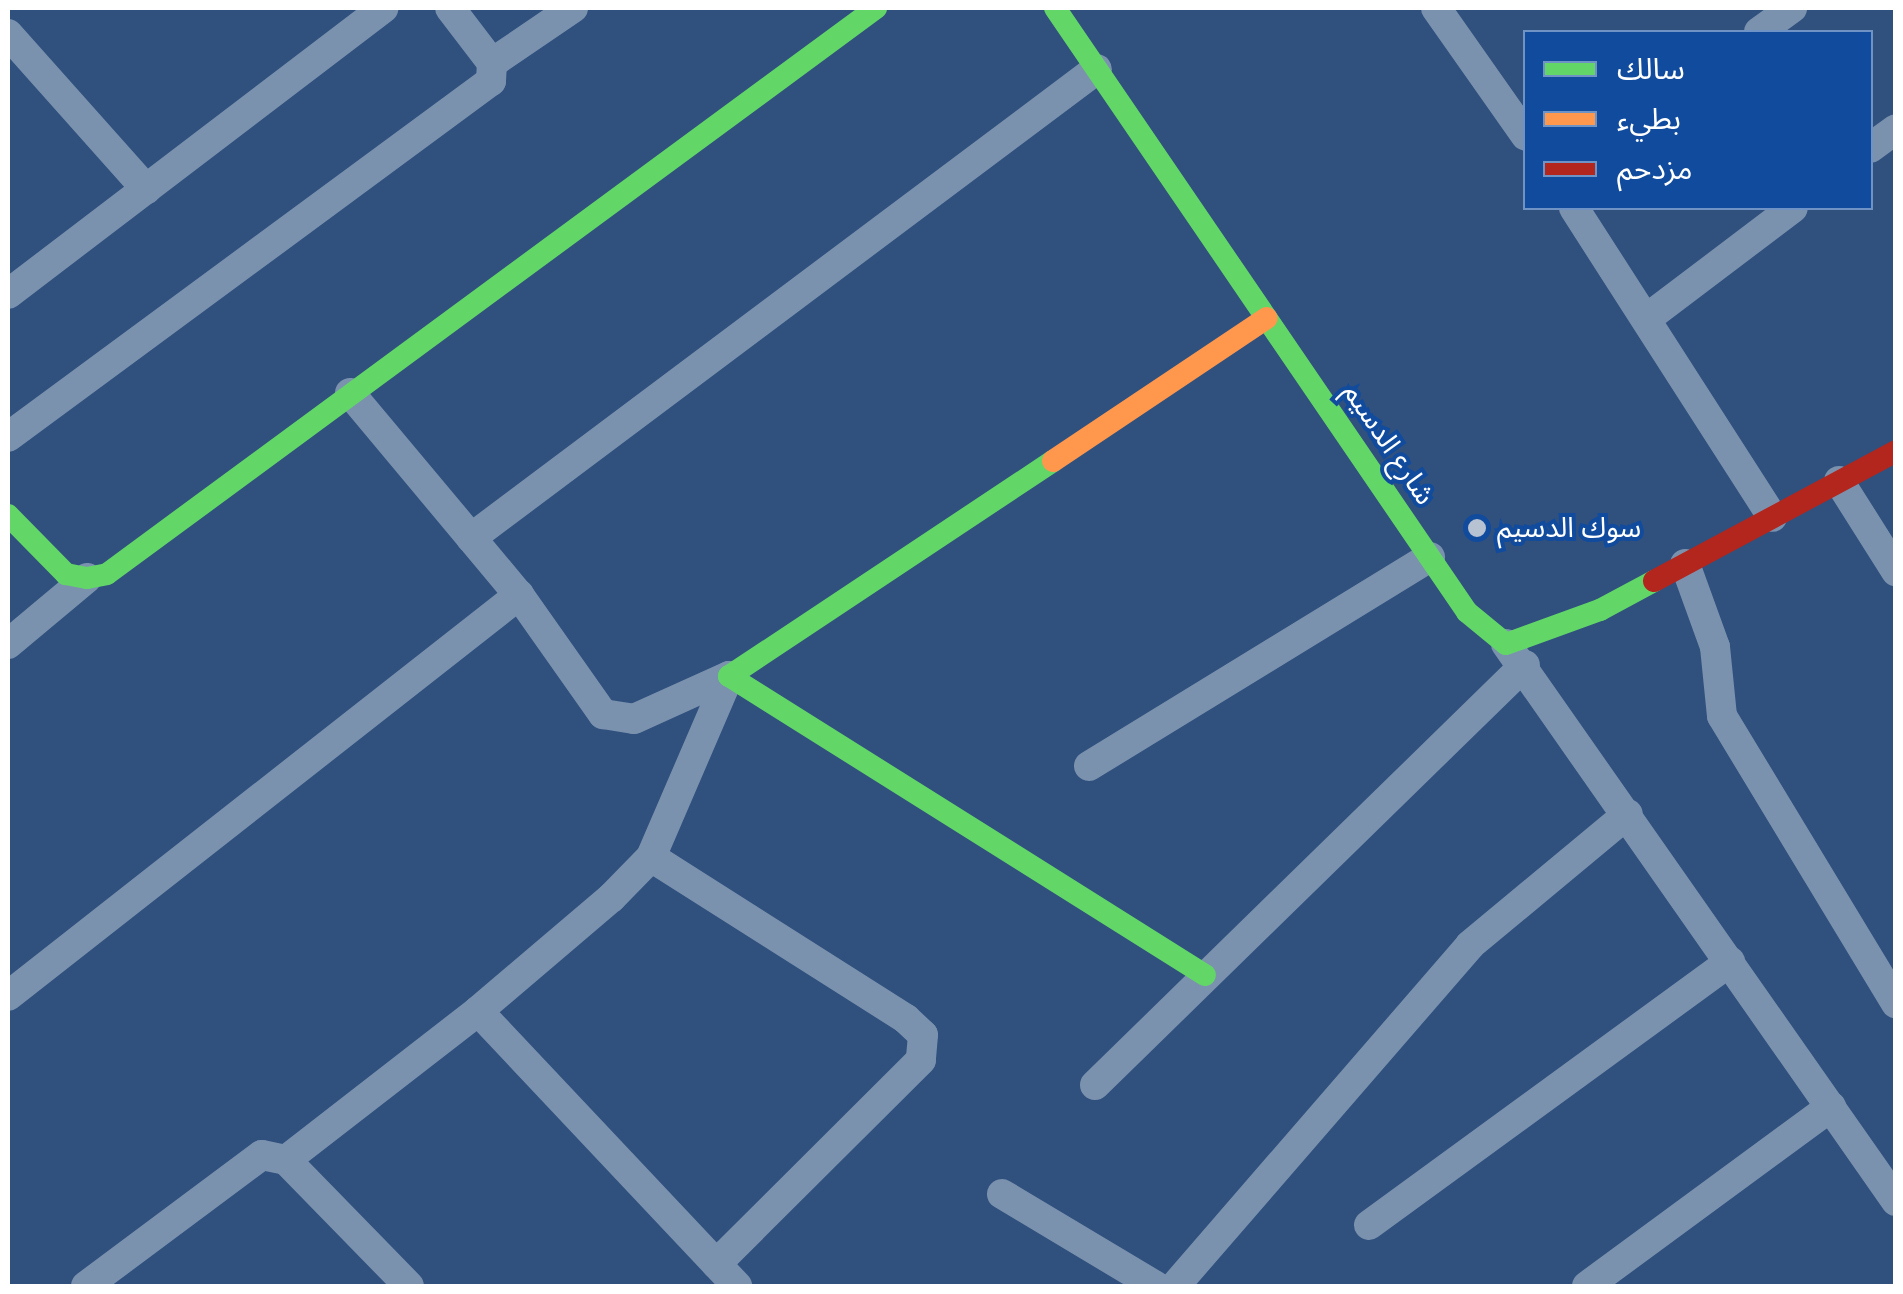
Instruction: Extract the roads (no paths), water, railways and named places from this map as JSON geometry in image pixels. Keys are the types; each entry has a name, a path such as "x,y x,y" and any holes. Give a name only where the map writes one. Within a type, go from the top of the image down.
{"street":[{"path":"8,294 384,8"},
{"path":"8,436 491,82 492,63 450,8"},
{"path":"492,63 573,8"},
{"path":"8,515 66,574 87,578 107,574 876,8"},
{"name":"شارع الدسيم","path":"1055,8 1467,612 1515,654"},
{"path":"1436,8 1523,132"},
{"path":"1762,30 1792,8"},
{"path":"8,34 146,189"},
{"path":"471,538 1097,69"},
{"path":"1873,146 1896,129"},
{"path":"1575,210 1772,517"},
{"path":"1646,320 1790,210"},
{"path":"350,394 519,595 602,714 634,720 729,676 1267,318"},
{"path":"1096,1085 1515,654 1896,451"},
{"path":"1839,481 1896,572"},
{"path":"1089,766 1430,557"},
{"path":"1686,564 1715,648 1722,716 1896,1003"},
{"path":"8,644 87,578"},
{"path":"8,996 519,595"},
{"path":"1515,654 1896,1201"},
{"path":"286,1160 478,1011 612,898 651,857 729,676"},
{"path":"729,676 1205,975"},
{"path":"1175,1286 1470,945 1628,814"},
{"path":"651,857 906,1019 923,1036 921,1060 716,1264"},
{"path":"1368,1225 1730,962"},
{"path":"478,1011 737,1286"},
{"path":"1587,1286 1831,1107"},
{"path":"86,1286 262,1155 286,1160 409,1286"},
{"path":"1002,1194 1156,1286"}],"place":[{"name":"سوك الدسيم","path":"1477,528"}]}
